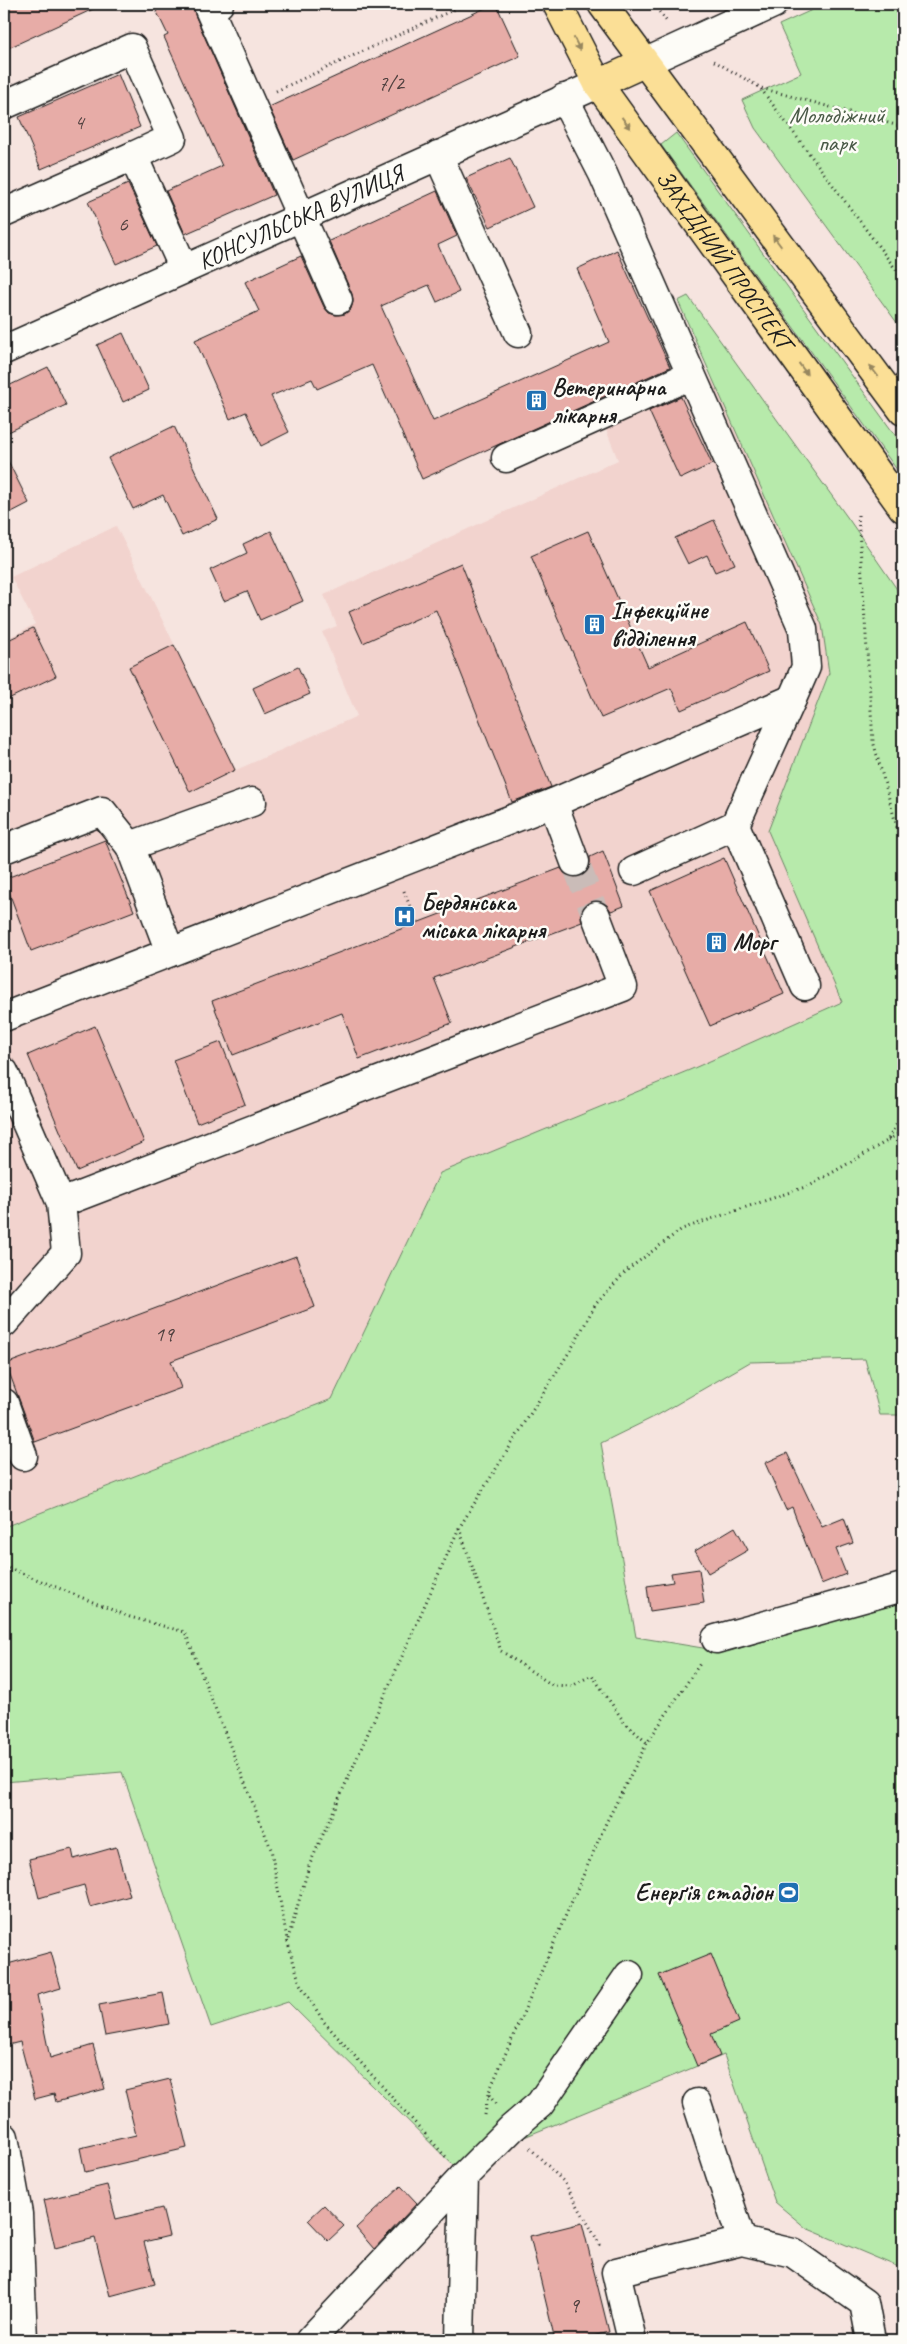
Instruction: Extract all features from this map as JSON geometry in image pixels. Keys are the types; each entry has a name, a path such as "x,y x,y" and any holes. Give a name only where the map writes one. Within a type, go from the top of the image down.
{"main road":[{"name":"ЗАХІДНИЙ ПРОСПЕКТ","path":"557,4 598,84 903,508"},
{"path":"602,4 903,410"},
{"path":"598,84 644,62"}],"street":[{"path":"219,4 209,8 338,300"},
{"path":"644,62 773,4"},
{"path":"4,105 132,48 172,138 4,213"},
{"name":"КОНСУЛЬСЬКА ВУЛИЦЯ","path":"4,350 598,84"},
{"path":"564,98 602,174 803,629 806,667 735,825 634,871"},
{"path":"438,155 518,333"},
{"path":"133,156 184,269"},
{"path":"506,458 691,375"},
{"path":"4,1017 553,803 792,699"},
{"path":"130,846 252,802"},
{"path":"553,803 575,862"},
{"path":"4,849 102,811 130,846 170,952"},
{"path":"735,825 805,986"},
{"path":"61,1203 623,987 596,916"},
{"path":"4,1072 61,1203 66,1253 4,1323"},
{"path":"4,1403 23,1456"},
{"path":"716,1639 903,1587"},
{"path":"310,2340 464,2176 512,2128 540,2104 629,1975"},
{"path":"697,2103 742,2241"},
{"path":"4,2138 18,2214 23,2340"},
{"path":"460,2340 464,2176"},
{"path":"632,2340 616,2272 742,2241 793,2254 864,2303 871,2340"}],"path":[{"path":"250,103 466,4"},
{"path":"653,4 684,44 761,88 903,127"},
{"path":"761,88 903,279"},
{"path":"858,515 873,741 903,849"},
{"path":"394,866 416,923"},
{"path":"887,1140 903,1113"},
{"path":"287,1940 309,1866 459,1528 576,1341 595,1305 627,1270 682,1229 811,1185 903,1131"},
{"path":"459,1528 501,1651 552,1685 572,1686 592,1676 624,1722 646,1743"},
{"path":"4,1566 130,1617 185,1632 272,1849 287,1940 300,1984 324,2022 464,2176"},
{"path":"484,2121 488,2094 606,1823 646,1743 716,1639"},
{"path":"488,2094 512,2128 564,2182 616,2272"}],"shaded area":[{"name":"Бердянська міська лікарня","path":"713,379 822,625 829,673 768,831 843,1002 692,1069 440,1173 332,1399 4,1527 4,640 35,624 11,577 116,526 236,770 357,716 322,632 337,626 324,595 618,460 605,427"}],"green space":[{"name":"Молодіжний парк","path":"825,4 903,4 903,331 755,128 742,100 801,73 779,25"},
{"path":"676,133 903,446 903,478 661,145"},
{"path":"688,296 903,598 903,1415 880,1415 865,1359 750,1362 658,1415 601,1443 636,1637 727,1652 903,1600 903,2269 806,2228 775,2202 724,2055 517,2140 472,2184 288,2002 211,2027 122,1772 4,1782 4,1527 332,1399 440,1173 692,1069 842,1002 768,831 829,673 822,625 678,301"}],"building":[{"path":"4,4 104,4 4,50"},
{"path":"153,4 195,4 195,15 274,195 185,234 166,191 222,166 164,37 168,35"},
{"path":"496,4 520,56 293,160 269,107"},
{"path":"118,74 140,127 41,169 19,117"},
{"path":"510,158 533,207 490,227 466,178"},
{"path":"128,184 157,246 116,264 88,202"},
{"path":"437,191 457,236 438,245 459,292 437,302 429,285 381,306 433,421 609,342 577,269 617,250 670,367 422,479 372,365 317,389 312,379 271,396 289,432 261,446 246,412 230,419 195,340 259,311 245,282 301,256 324,307 329,313 336,315 345,314 351,309 353,302 352,294 329,241"},
{"path":"123,333 149,390 123,402 97,345"},
{"path":"48,367 66,405 4,434 4,388"},
{"path":"681,397 712,464 680,479 649,411"},
{"path":"174,426 218,519 182,536 163,495 133,509 108,458"},
{"path":"4,453 29,503 4,516"},
{"path":"714,520 735,564 715,572 707,555 688,564 675,538"},
{"path":"271,531 303,601 260,620 247,591 224,601 210,570 247,553 243,544"},
{"name":"Інфекційне відділення","path":"588,531 648,667 747,622 769,671 681,710 671,688 601,718 531,556"},
{"path":"461,563 551,787 512,802 436,610 363,643 349,612"},
{"path":"33,628 56,676 4,701 4,642"},
{"path":"174,645 235,770 190,792 129,667"},
{"path":"298,667 310,694 265,714 253,688"},
{"path":"105,840 134,911 31,951 4,879"},
{"path":"603,851 624,906 611,911 606,904 599,901 590,902 581,913 582,922 434,978 452,1023 359,1059 342,1013 233,1055 212,1001 561,868 565,874 572,877 581,876 587,872 590,865 590,857"},
{"name":"Морг","path":"724,858 784,994 710,1026 650,891"},
{"path":"95,1026 144,1142 77,1171 28,1055"},
{"path":"221,1042 245,1104 197,1123 173,1060"},
{"path":"296,1256 315,1307 171,1361 181,1388 35,1442 6,1364"},
{"path":"787,1453 822,1527 844,1518 853,1543 836,1549 846,1574 821,1584 792,1507 786,1510 765,1463"},
{"path":"735,1527 748,1550 708,1573 695,1551"},
{"path":"699,1569 704,1603 650,1611 647,1586 673,1582 671,1573"},
{"path":"116,1847 130,1896 90,1907 84,1885 39,1898 29,1859 72,1849 74,1859"},
{"path":"51,1952 61,1988 37,1995 50,2058 93,2045 105,2089 56,2102 54,2094 35,2099 20,2042 4,2046 4,2007 9,2006 4,1987 4,1965"},
{"path":"711,1954 739,2022 711,2034 720,2056 697,2066 659,1975"},
{"path":"163,1993 169,2024 105,2036 99,2005"},
{"path":"170,2079 187,2148 85,2172 80,2148 136,2135 125,2090"},
{"path":"107,2185 116,2219 162,2208 169,2236 144,2242 155,2284 110,2296 95,2238 55,2248 44,2200"},
{"path":"401,2186 417,2203 374,2249 356,2228"},
{"path":"324,2205 344,2226 328,2241 308,2220"},
{"path":"582,2223 609,2332 575,2340 555,2340 530,2236"}],"tunnel":[{"path":"575,862 596,916"}],"place":[{"name":"Ветеринарна лікарня","path":"536,401"},
{"name":"Інфекційне відділення","path":"595,624"},
{"name":"Бердянська міська лікарня","path":"405,916"},
{"name":"Морг","path":"717,942"},
{"name":"Енерґія стадіон","path":"789,1892"}]}
